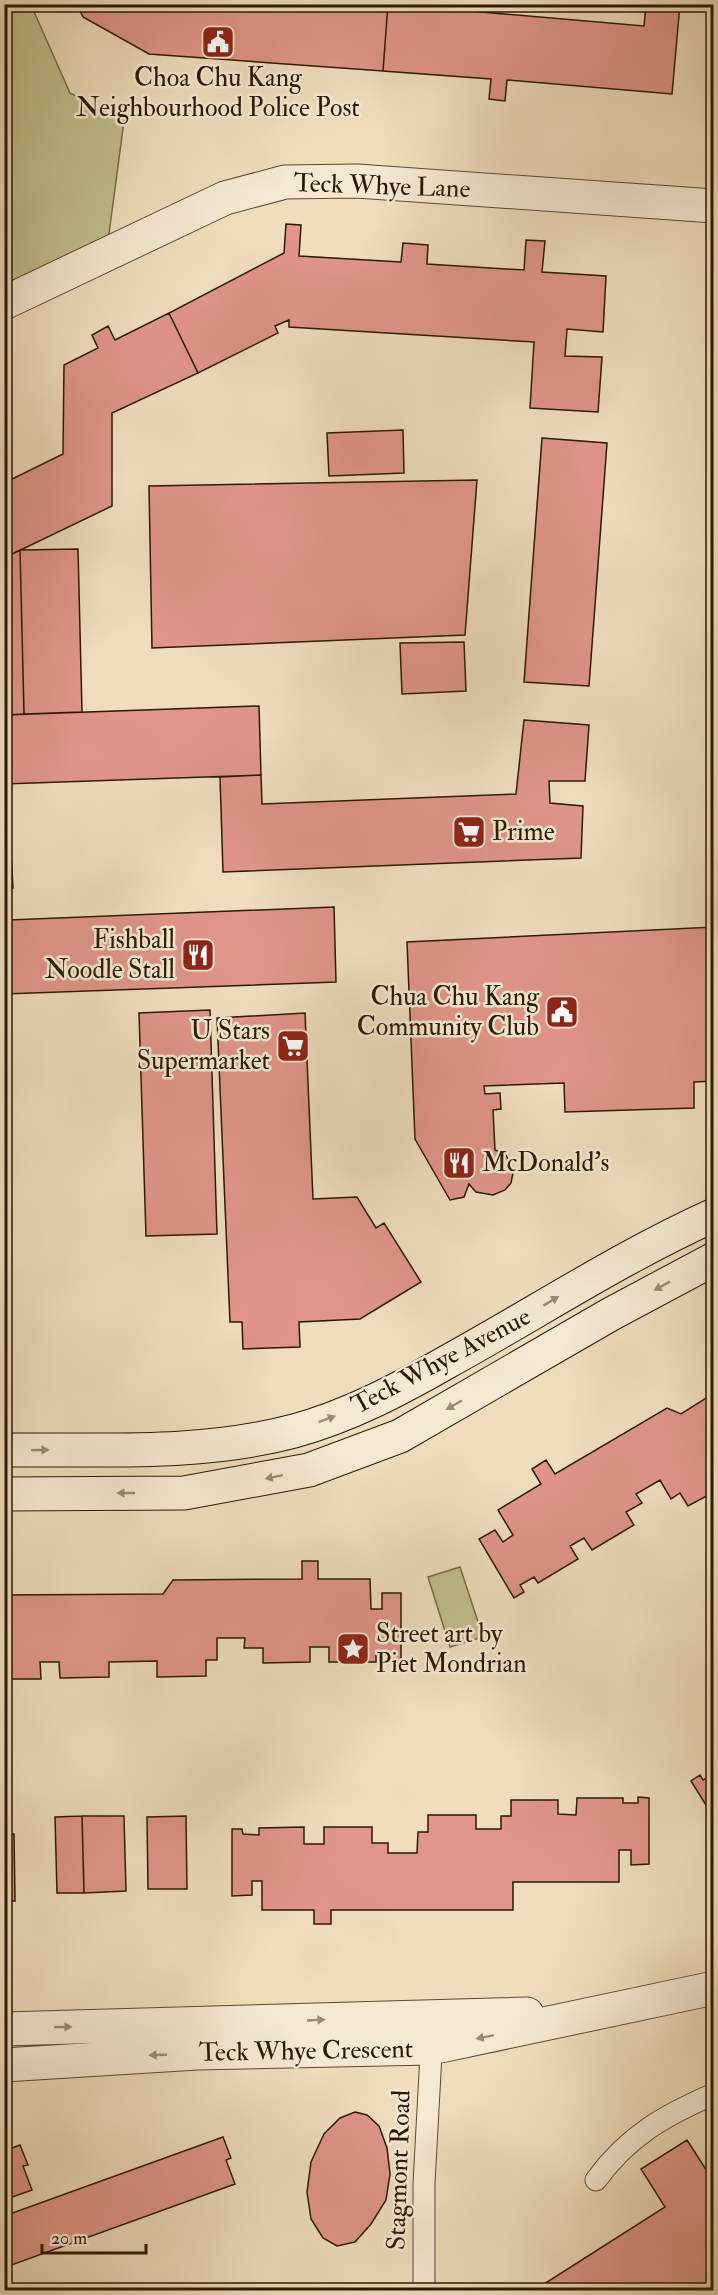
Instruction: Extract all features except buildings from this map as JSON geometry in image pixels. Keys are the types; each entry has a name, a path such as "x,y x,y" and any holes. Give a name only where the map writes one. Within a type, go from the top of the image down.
{"street":[{"name":"Teck Whye Lane","path":"4,303 225,198 285,182 357,181 714,206"},
{"name":"Teck Whye Avenue","path":"4,1450 188,1449 295,1431 379,1400 483,1343 587,1280 714,1215"},
{"name":"Teck Whye Avenue","path":"4,1494 184,1493 309,1470 400,1436 611,1314 714,1259"},
{"name":"Teck Whye Crescent","path":"4,2065 197,2053 431,2048 714,1988"},
{"name":"Teck Whye Crescent","path":"4,2029 258,2023 433,2014 604,2013"}],"lane":[{"name":"Stagmont Road","path":"424,2290 424,2183 433,2014"},
{"path":"596,2180 613,2157 648,2126 714,2094"}],"shaded area":[{"path":"4,5 31,5 70,93 124,121 104,271 4,317"},
{"path":"460,1567 483,1637 450,1647 428,1577"}],"place":[{"name":"Choa Chu Kang Neighbourhood Police Post","path":"218,42"},
{"name":"Prime","path":"469,832"},
{"name":"Fishball Noodle Stall","path":"198,955"},
{"name":"Chua Chu Kang Community Club","path":"562,1012"},
{"name":"U Stars Supermarket","path":"293,1046"},
{"name":"McDonald's","path":"459,1163"},
{"name":"Street art by Piet Mondrian","path":"353,1649"}]}
